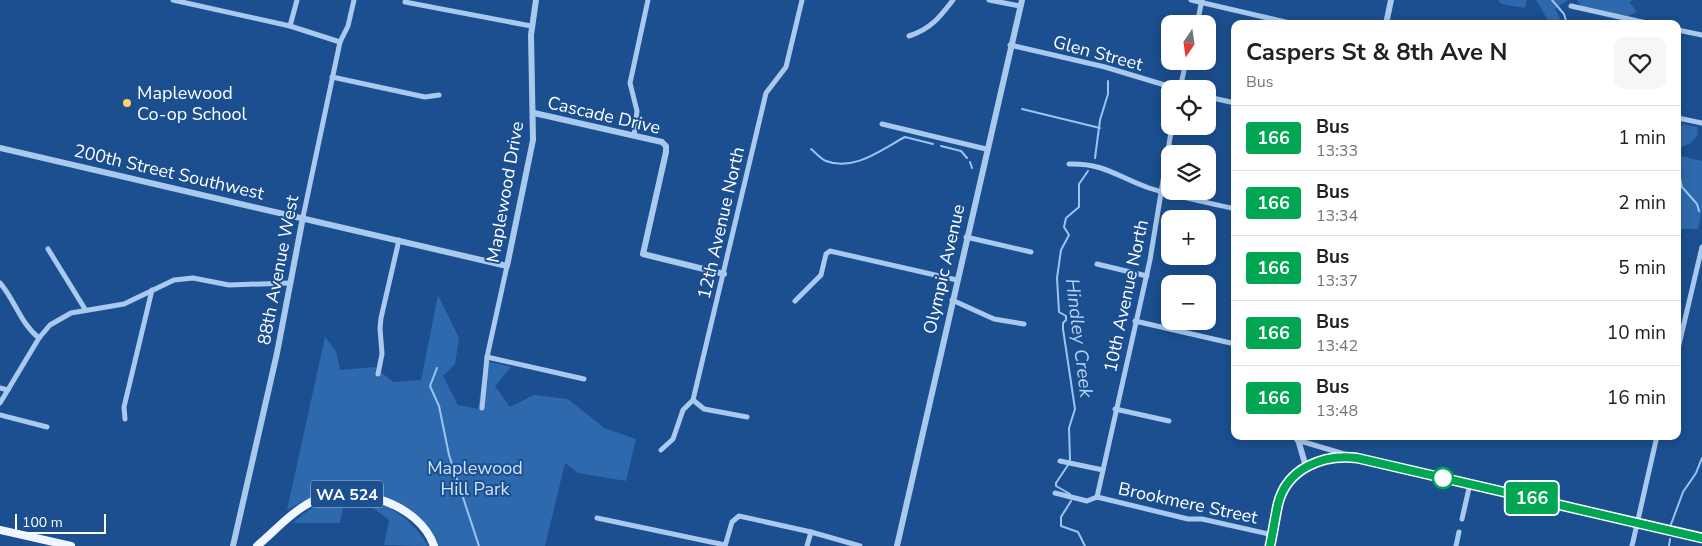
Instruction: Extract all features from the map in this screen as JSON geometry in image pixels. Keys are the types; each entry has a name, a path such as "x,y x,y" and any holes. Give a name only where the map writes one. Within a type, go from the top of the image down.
{"main road":[{"path":"1270,546 1282,495 1290,481 1306,467 1338,456 1357,458 1702,538"},
{"name":"WA 524","path":"257,546 297,511 318,499 344,494 373,496 395,505 417,521 434,546"},
{"path":"0,530 45,543 71,546"}],"street":[{"path":"173,0 290,26 340,42"},
{"path":"290,26 296,0"},
{"name":"88th Avenue West","path":"233,546 277,354 332,77 340,42 348,26 354,0"},
{"name":"Maplewood Drive","path":"482,408 487,357 531,154 534,114 531,26 536,0"},
{"path":"634,136 637,111 630,84 648,0"},
{"name":"12th Avenue North","path":"661,450 673,439 683,410 693,400 766,93 786,67 802,0"},
{"path":"909,36 923,32 935,24 953,0"},
{"path":"989,0 1021,3"},
{"path":"1191,0 1278,20"},
{"path":"1387,20 1391,0"},
{"path":"1198,15 1202,1"},
{"path":"405,2 531,26"},
{"name":"Olympic Avenue","path":"897,546 986,149 1021,3"},
{"path":"1571,6 1633,20"},
{"path":"1681,31 1702,35"},
{"name":"Glen Street","path":"1010,45 1161,84"},
{"path":"332,77 426,97 439,94"},
{"path":"1216,99 1231,102"},
{"name":"Cascade Drive","path":"534,114 662,142 666,146 643,254 724,274"},
{"path":"1681,119 1702,123"},
{"path":"882,124 986,149"},
{"name":"200th Street Southwest","path":"0,148 507,266"},
{"path":"1069,164 1088,163 1109,169 1161,192"},
{"name":"10th Avenue North","path":"1097,496 1115,408 1147,276 1161,192"},
{"path":"1196,200 1231,208"},
{"path":"966,237 1031,252"},
{"path":"378,374 382,354 380,323 399,240"},
{"path":"48,248 85,309"},
{"path":"1681,336 1702,248"},
{"path":"795,301 821,275 826,254 830,251 957,280"},
{"path":"1097,264 1147,276"},
{"path":"0,403 39,338 61,318 85,309 124,304 174,280 193,278 229,285 290,283"},
{"path":"0,283 17,311 32,332 39,338"},
{"path":"124,419 124,408 152,290"},
{"path":"952,300 994,319 1024,324"},
{"path":"1135,321 1231,343"},
{"path":"487,357 584,379"},
{"path":"0,388 8,390"},
{"path":"693,400 704,409 747,417"},
{"path":"1115,408 1170,421"},
{"path":"0,415 47,427"},
{"path":"1298,440 1306,467"},
{"path":"1303,440 1357,458"},
{"path":"1632,546 1656,440"},
{"path":"1060,461 1102,470"},
{"path":"1462,519 1470,484"},
{"path":"1055,493 1087,502 1097,496"},
{"name":"Brookmere Street","path":"1097,496 1188,519 1202,519 1273,535"},
{"path":"597,518 725,546 732,522 739,516 811,532 860,546"},
{"path":"807,546 811,532"},
{"path":"1456,546 1459,532"}],"green space":[{"path":"1498,0 1527,0 1525,8 1501,4"},
{"path":"1536,0 1568,0 1555,9 1561,20 1548,20"},
{"path":"1577,0 1632,0 1630,3 1637,12 1628,16 1581,6"},
{"path":"1683,124 1697,127 1698,135 1691,143 1681,147 1681,126"},
{"path":"1681,156 1702,161 1702,210 1698,229 1681,229"},
{"name":"Maplewood Hill Park","path":"438,295 459,338 455,364 443,376 458,405 478,409 485,361 511,367 495,386 510,407 534,395 568,399 604,428 636,439 626,481 578,473 565,463 545,546 437,546 429,530 418,517 404,506 388,498 371,493 353,491 318,495 287,510 325,337 336,351 340,370 375,367 393,382 421,380"},
{"path":"339,498 367,500 391,509 411,524 428,546 384,545 389,520 370,506 344,503 340,523 293,523 314,507"}],"waterway":[{"path":"1552,0 1564,14 1566,20"},
{"name":"Hindley Creek","path":"1095,158 1100,120 1108,94 1108,81"},
{"path":"1022,109 1100,128"},
{"name":"Hindley Creek","path":"811,149 826,161 836,164 847,164 867,158 905,137 933,144"},
{"name":"Hindley Creek","path":"941,146 961,151 967,158"},
{"name":"Hindley Creek","path":"970,162 972,168"},
{"name":"Hindley Creek","path":"1070,460 1069,428 1075,409 1063,329 1066,316 1059,312 1057,278 1061,250 1069,235 1064,227 1066,218 1079,207 1079,184 1088,171"},
{"path":"1681,183 1682,187 1697,204 1699,211"},
{"path":"437,368 430,386 439,406 449,455 479,546"},
{"path":"1670,527 1683,492 1696,473 1702,458"},
{"name":"Hindley Creek","path":"1068,465 1056,486 1070,494"},
{"path":"1071,501 1061,517 1061,526 1078,532 1085,546"},
{"path":"1669,546 1670,539"}],"bus line":[{"name":"166","path":"1270,546 1278,504 1284,489 1290,481 1313,463 1338,456 1357,458 1702,538"}],"place":[{"name":"Maplewood Co-op School","path":"127,103"}]}
